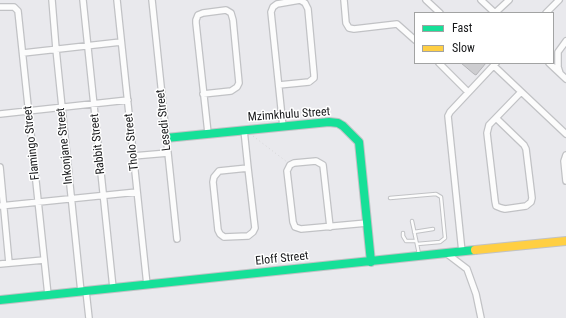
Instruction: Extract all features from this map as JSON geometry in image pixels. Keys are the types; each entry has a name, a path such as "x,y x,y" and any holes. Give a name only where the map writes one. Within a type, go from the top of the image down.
{"street":[{"name":"Inkonjane Street","path":"52,0 67,149 70,199 89,318"},
{"name":"Rabbit Street","path":"83,0 113,288"},
{"name":"Tholo Street","path":"117,0 147,285"},
{"name":"Lesedi Street","path":"152,0 177,240"},
{"path":"279,85 309,82 314,75 308,9 305,3 300,0 277,4 272,9 282,127"},
{"path":"344,0 346,23 349,28 354,29 397,24 414,39"},
{"path":"426,0 439,12"},
{"path":"481,0 494,12"},
{"path":"496,12 509,0"},
{"path":"547,12 559,0"},
{"name":"Flamingo Street","path":"0,7 14,7 17,9 48,295"},
{"path":"204,94 231,91 237,87 239,83 233,20 230,13 226,10 203,13 198,15 196,20 208,134"},
{"path":"560,73 558,67 558,52 566,41"},
{"path":"22,53 121,42"},
{"path":"441,64 468,92"},
{"path":"462,252 448,116 450,112 495,64 521,92 566,134"},
{"path":"550,64 566,79"},
{"path":"496,118 524,145 526,149 532,198 531,202 526,206 502,208 496,206 487,129 489,125 521,92"},
{"path":"0,114 128,100"},
{"name":"Mzimkhulu Street","path":"166,138 333,122 343,126 355,136 359,142 371,262"},
{"path":"244,130 248,168 254,230 248,236 224,237 218,230 213,182 214,177 219,171 248,168"},
{"path":"133,156 168,153"},
{"path":"566,155 564,161 566,181"},
{"path":"330,227 323,165 316,161 294,163 290,165 287,171 293,222 295,227 301,229 330,227 367,223"},
{"path":"0,167 2,206 9,263"},
{"path":"2,206 137,192"},
{"name":"Eloff Street","path":"0,300 566,241"},
{"path":"446,253 467,269 476,294 481,318"},
{"path":"0,264 44,260"}],"lane":[{"path":"390,198 436,194 441,197 445,234 444,240 436,242 406,241 403,233"},
{"path":"412,221 419,256"},
{"path":"414,232 433,229"}],"path":[{"path":"244,130 290,165"}],"building":[{"path":"462,64 485,64 476,75"}],"traffic: fast":[{"path":"166,138 329,122 338,123 343,126 359,142 371,262"},
{"path":"0,300 475,250"}],"traffic: slow":[{"path":"475,250 566,241"}]}
